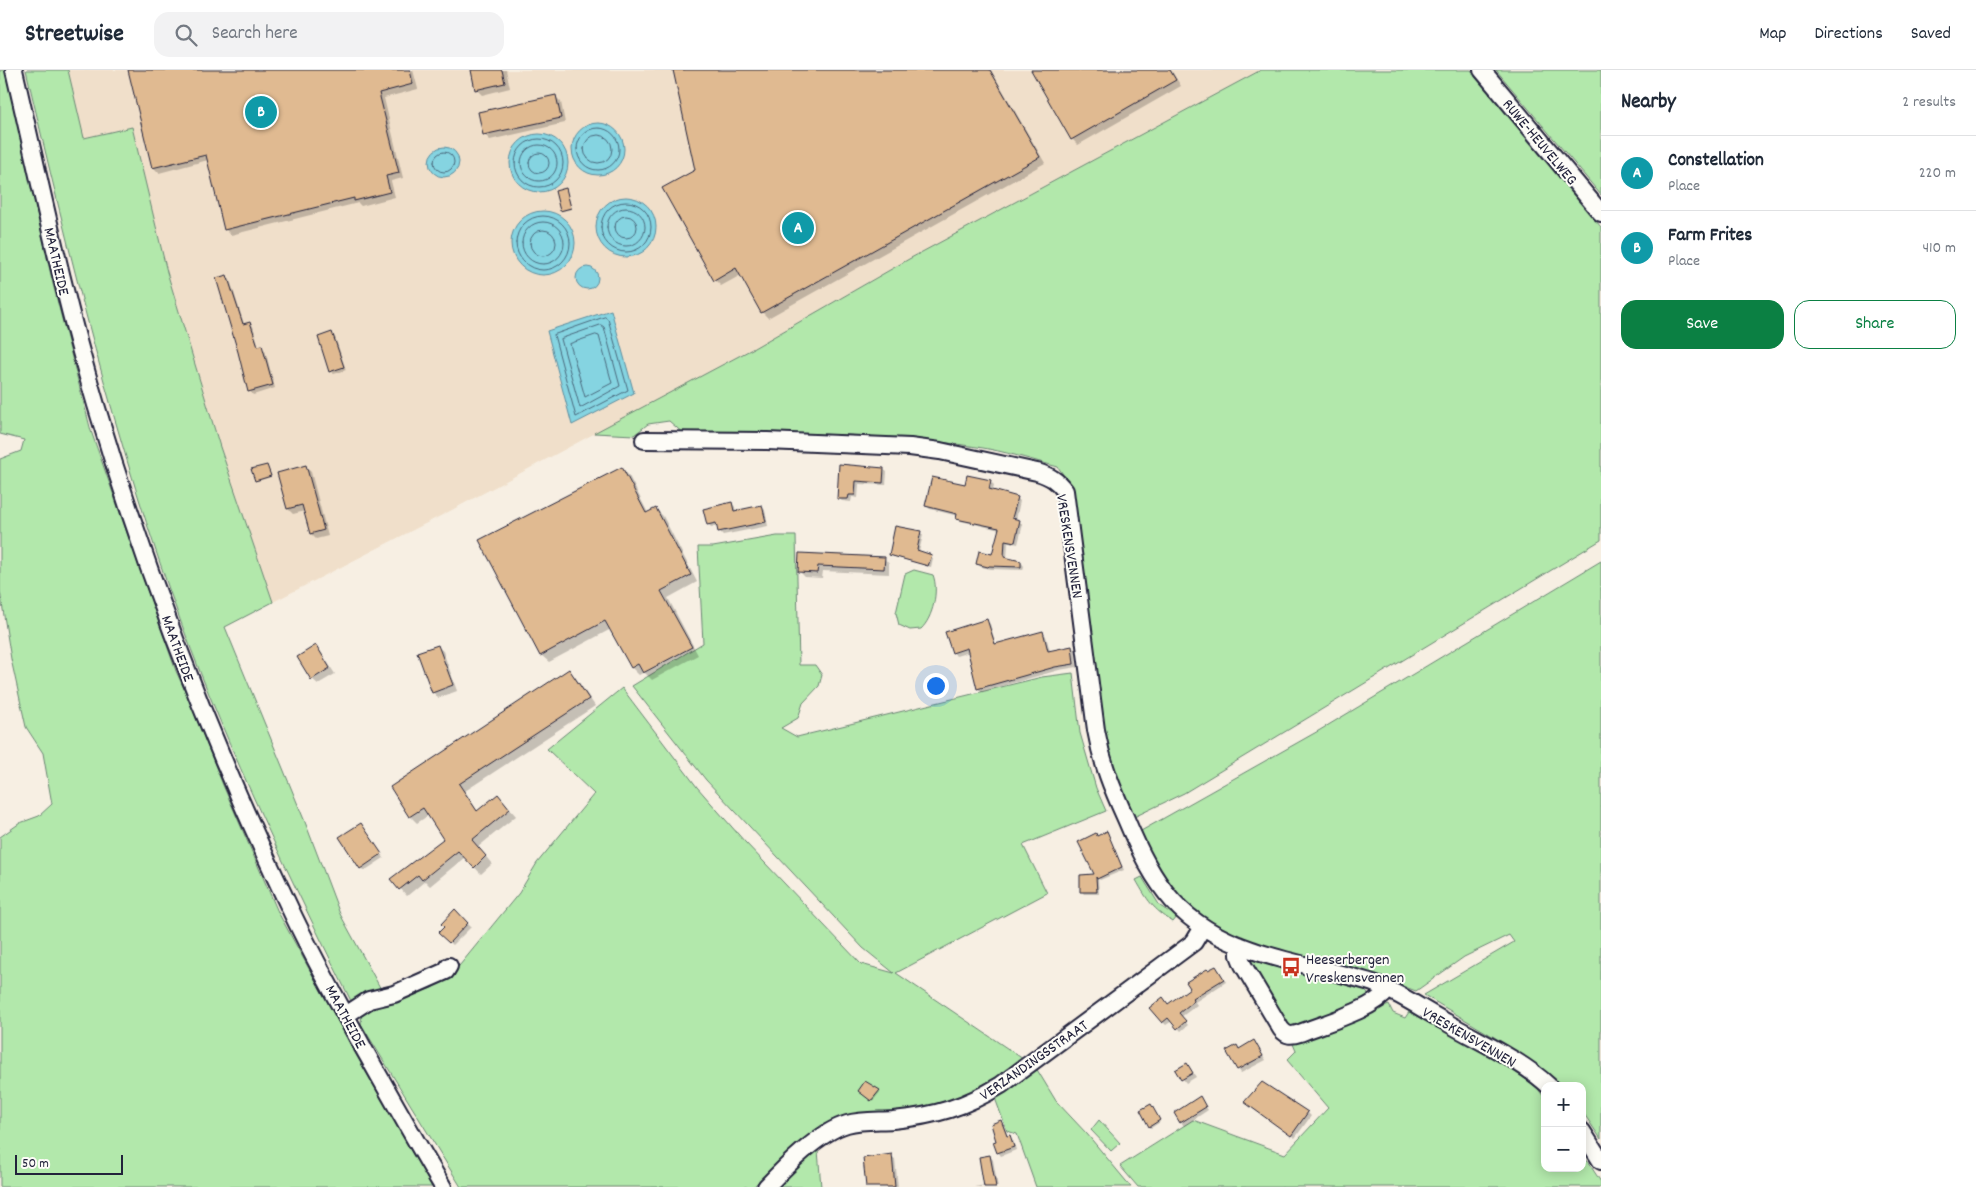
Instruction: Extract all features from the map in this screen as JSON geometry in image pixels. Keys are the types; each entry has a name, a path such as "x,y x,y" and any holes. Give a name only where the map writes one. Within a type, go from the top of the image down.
{"street":[{"name":"MAATHEIDE","path":"14,70 67,298 96,404 174,638 224,761 266,858 296,920 408,1127 444,1187"},
{"name":"RUWE-HEUVELWEG","path":"1482,70 1601,213"},
{"name":"VRESKENSVENNEN","path":"644,440 777,441 910,448 940,451 1050,476 1065,491 1101,759 1147,865 1171,901 1203,927 1239,945 1333,971 1388,990 1505,1056 1543,1082"},
{"name":"VERZANDINGSSTRAAT","path":"766,1187 828,1132 844,1126 917,1118 948,1111 982,1097 1001,1085 1194,942 1203,927"},
{"path":"1239,945 1239,955 1243,965 1280,1029 1292,1036 1371,1005 1382,999 1388,990"},
{"path":"346,1015 364,1003 394,994 446,971 449,966"},
{"path":"1586,1137 1601,1161"}],"shaded area":[{"path":"68,70 1261,70 909,259 754,348 450,511 273,602 220,447 167,272 132,127 83,138"}],"green space":[{"path":"0,70 5,70 53,284 91,431 176,671 278,912 354,1051 432,1187 0,1187 0,837 20,823 39,816 52,804 43,753 26,727 11,659 0,591 0,459 21,451 24,440 0,434"},
{"path":"26,70 68,70 84,138 132,127 167,272 220,447 273,602 225,627 305,822 340,914 383,993 351,1001 240,768 182,625 136,488 95,350"},
{"path":"1261,70 1471,70 1601,227 1601,540 1184,793 1134,817 1117,778 1105,745 1073,489 1058,467 987,449 904,438 831,434 684,434 669,421 648,424 634,435 594,433 754,348 909,259"},
{"path":"1496,70 1601,70 1601,195"},
{"path":"777,536 796,536 799,665 815,665 822,675 819,686 803,703 798,718 781,728 797,737 1042,677 1073,673 1080,733 1096,788 1106,811 1023,845 1047,893 896,973 1026,1061 987,1087 948,1107 840,1118 822,1125 791,1150 753,1187 461,1187 361,1024 362,1012 381,1003 432,988 455,971 519,893 537,863 594,794 547,749 622,688 697,787 745,842 861,964 894,973 863,948 706,780 632,686 703,643 698,547 713,547"},
{"path":"1601,561 1601,1139 1586,1117 1586,1082 1557,1082 1509,1046 1424,995 1514,942 1509,935 1464,957 1416,991 1381,978 1239,939 1205,920 1175,893 1156,866 1141,831 1320,730"},
{"path":"914,570 933,575 935,596 932,611 925,624 921,629 910,630 899,625 896,613 905,574"},
{"path":"1142,877 1160,906 1177,917 1173,922 1147,899 1136,880"},
{"path":"1252,957 1363,988 1368,994 1367,999 1297,1026 1288,1027 1248,962"},
{"path":"1389,1005 1393,1013 1405,1018 1411,1009 1485,1052 1537,1087 1541,1093 1541,1172 1586,1172 1586,1159 1601,1182 1601,1187 1138,1187 1120,1166 1193,1120 1285,1154 1328,1108 1287,1060 1296,1051 1293,1044"},
{"path":"1036,1068 1056,1101 1087,1134 1131,1187 1036,1187 1017,1134 1007,1131 995,1098"},
{"path":"1099,1120 1120,1143 1111,1151 1091,1130"},
{"path":"818,1150 821,1187 776,1187 778,1185"}],"water":[{"path":"598,123 608,125 616,131 622,139 624,149 622,159 616,167 608,173 598,175 588,173 580,167 574,159 572,149 574,139 580,131 588,125"},
{"path":"533,134 545,134 560,142 568,157 568,169 560,184 545,192 533,192 518,184 510,169 510,157 518,142"},
{"path":"444,147 450,148 458,156 458,168 450,176 444,177 438,176 430,168 429,162 430,156 438,148"},
{"path":"626,197 638,199 651,210 656,227 654,239 643,252 626,257 614,255 601,244 596,227 598,215 609,202"},
{"path":"543,211 561,216 566,220 570,225 575,243 570,261 566,266 561,270 543,275 525,270 520,266 516,261 511,243 516,225 520,220 525,216"},
{"path":"587,267 595,270 598,278 595,286 587,289 579,286 576,278 579,270"},
{"path":"611,310 634,393 572,425 547,331"}],"building":[{"path":"128,70 410,70 413,84 379,93 399,173 386,176 390,192 354,201 354,198 224,230 206,155 152,168"},
{"path":"471,70 502,70 505,83 475,90"},
{"path":"673,70 990,70 1040,157 761,313 736,268 714,281 662,188 695,170"},
{"path":"1031,70 1170,70 1176,80 1071,140"},
{"path":"556,95 561,118 483,135 478,112"},
{"path":"566,188 571,208 560,211 555,191"},
{"path":"227,275 243,324 250,322 258,346 262,345 273,385 248,392 216,278"},
{"path":"332,332 344,367 329,372 318,337"},
{"path":"839,464 884,468 883,483 856,481 855,495 849,495 848,499 837,499"},
{"path":"267,465 271,476 255,481 251,469"},
{"path":"306,465 324,530 310,534 302,505 287,509 277,473"},
{"path":"622,467 646,513 656,508 691,575 661,591 692,647 643,673 638,664 631,668 605,621 540,656 479,540"},
{"path":"967,475 991,480 989,489 1018,497 1012,518 1020,520 1015,542 1005,540 1004,557 1021,561 1021,567 988,567 976,564 979,551 992,554 999,528 956,519 957,514 925,506 932,477 965,484"},
{"path":"732,502 734,511 762,505 766,522 718,532 716,523 707,525 703,509"},
{"path":"895,526 921,531 917,550 932,555 928,566 889,555"},
{"path":"799,553 885,557 884,569 818,566 817,573 798,572"},
{"path":"987,619 995,644 1043,631 1048,651 1072,646 1074,664 1055,667 977,689 967,648 952,653 945,632"},
{"path":"316,645 330,668 311,680 297,657"},
{"path":"438,645 453,685 432,693 417,652"},
{"path":"569,669 589,699 459,784 477,811 498,794 510,809 472,840 486,856 474,868 458,851 422,880 418,875 399,890 390,879 443,839 423,808 409,817 390,787"},
{"path":"361,823 382,854 360,869 339,837"},
{"path":"1107,831 1122,867 1097,879 1096,877 1097,892 1080,892 1080,875 1094,874 1078,842 1096,833 1097,836"},
{"path":"455,909 468,923 449,943 438,933 444,927 441,924"},
{"path":"1216,966 1224,979 1193,998 1194,1001 1179,1013 1186,1021 1177,1029 1168,1018 1162,1023 1149,1008 1163,997 1168,1004 1190,988 1186,982 1207,969"},
{"path":"1254,1040 1263,1056 1237,1070 1226,1051 1237,1045 1239,1049"},
{"path":"1187,1063 1193,1073 1181,1080 1175,1070"},
{"path":"865,1081 880,1090 871,1101 858,1091"},
{"path":"1262,1082 1308,1112 1291,1136 1244,1102"},
{"path":"1200,1096 1206,1107 1180,1123 1174,1113"},
{"path":"1151,1104 1160,1120 1149,1127 1140,1110"},
{"path":"1001,1120 1007,1136 1010,1135 1014,1147 997,1153 993,1142 996,1141 991,1124"},
{"path":"892,1154 895,1187 866,1187 863,1158"},
{"path":"990,1155 996,1187 984,1187 979,1157"}],"place":[{"name":"Farm Frites","path":"261,112"},
{"name":"Constellation","path":"798,228"},
{"name":"Heeserbergen Vreskensvennen","path":"1291,967"}]}
